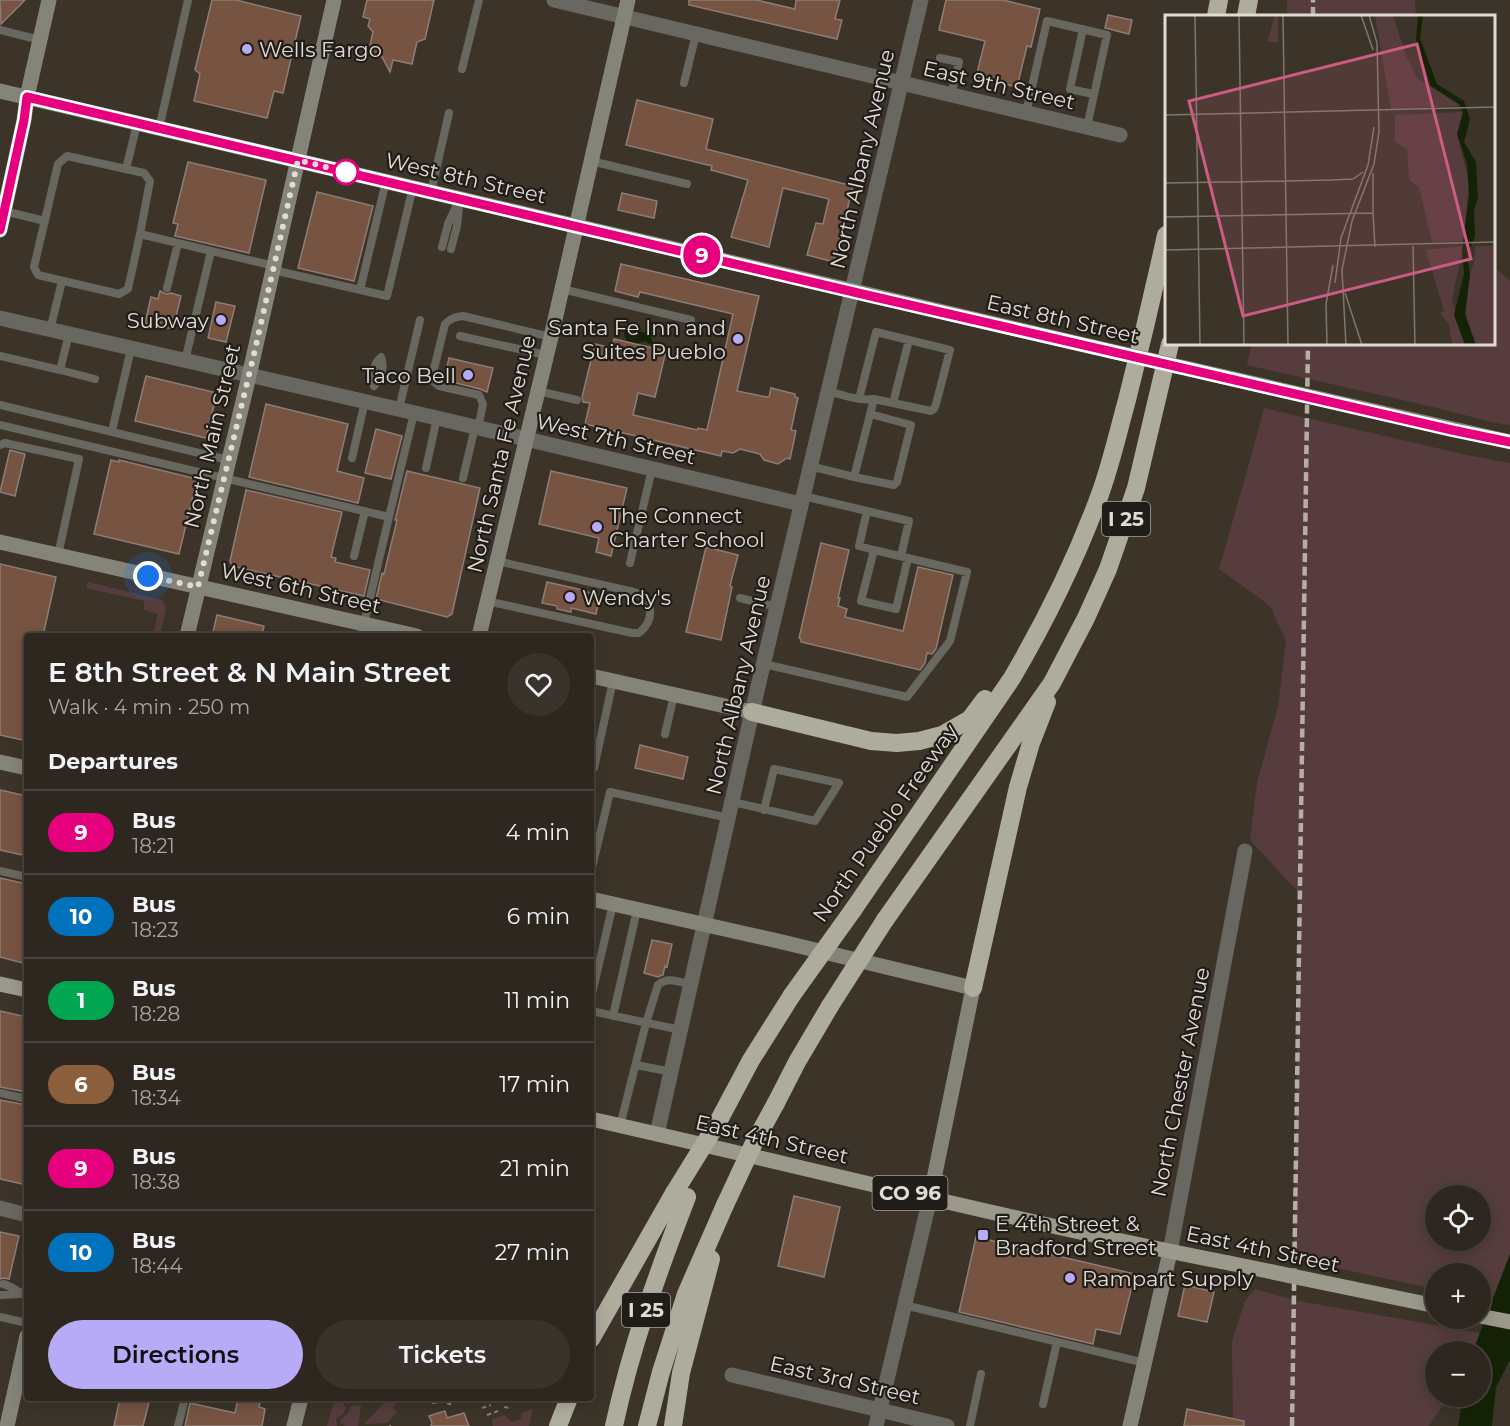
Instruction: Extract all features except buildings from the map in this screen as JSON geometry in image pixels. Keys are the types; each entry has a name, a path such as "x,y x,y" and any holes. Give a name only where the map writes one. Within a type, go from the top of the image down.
{"highway":[{"path":"1216,15 1219,0"},
{"path":"1246,15 1249,0"},
{"name":"North Pueblo Freeway","path":"680,1195 733,1092 767,1034 992,710 1030,648 1072,562 1100,494 1119,431 1165,244"},
{"name":"I 25","path":"647,1426 661,1372 686,1294 753,1146 797,1062 885,920 1052,683 1086,618 1123,530 1136,488 1170,345"},
{"path":"752,712 871,741 897,743 919,741 942,735 970,719 1030,648"},
{"path":"973,988 1018,787 1031,743 1050,695 1052,683"},
{"path":"594,1335 680,1195"},
{"name":"I 25","path":"614,1426 621,1391 680,1195"},
{"path":"674,1426 681,1373 725,1205"},
{"path":"558,1426 568,1401"}],"main road":[{"path":"0,984 24,989"},
{"name":"East 4th Street","path":"594,1120 1170,1252 1425,1304"},
{"path":"1491,1318 1510,1322"}],"street":[{"path":"0,230 4,206 5,175 24,120 27,97 50,0"},
{"name":"North Main Street","path":"188,633 274,268 334,0"},
{"name":"North Santa Fe Avenue","path":"480,633 551,337 628,0"},
{"name":"North Albany Avenue","path":"657,1134 752,712 921,0"},
{"name":"East 9th Street","path":"564,1 1120,135"},
{"name":"West 8th Street","path":"0,91 852,291"},
{"name":"East 8th Street","path":"852,291 1510,442"},
{"name":"West 7th Street","path":"0,318 652,469 802,500"},
{"name":"West 6th Street","path":"0,542 198,587 363,630 390,633"},
{"path":"594,677 752,712"},
{"path":"0,762 24,767"},
{"name":"North Chester Avenue","path":"1130,1426 1170,1252 1245,851"},
{"path":"594,900 973,988 930,1198 876,1426"},
{"path":"0,1208 24,1214"},
{"path":"8,1426 24,1350"},
{"name":"East 3rd Street","path":"732,1375 947,1426"},
{"path":"294,1426 300,1401"}],"lane":[{"path":"159,129 188,0"},
{"path":"462,69 479,0"},
{"path":"1026,113 1047,21 1083,29 1107,35 1087,127"},
{"path":"1083,29 1070,89 1094,94"},
{"path":"0,30 40,40"},
{"path":"684,83 696,34"},
{"path":"939,58 958,62 951,95"},
{"path":"431,192 449,113"},
{"path":"126,169 137,124"},
{"path":"67,156 126,169 144,173 150,181 128,289 119,294 38,275 34,267 58,164 67,156"},
{"path":"591,160 687,184"},
{"path":"360,290 386,181"},
{"path":"140,234 387,296 413,187"},
{"path":"447,248 457,226 460,198"},
{"path":"4,206 45,221"},
{"path":"167,288 177,243"},
{"path":"185,361 211,252"},
{"path":"50,330 62,281"},
{"path":"562,289 691,320"},
{"path":"463,478 483,404 479,395 439,386 434,382 432,377 445,324 449,319 463,316 551,337"},
{"path":"399,409 420,320"},
{"path":"828,391 859,399 874,399 931,411 936,404 950,350 876,332 859,399"},
{"path":"60,370 69,334"},
{"path":"460,336 546,355"},
{"path":"893,403 909,340"},
{"path":"112,432 131,349"},
{"path":"0,356 95,379"},
{"path":"352,458 367,402 374,386"},
{"path":"538,391 577,400"},
{"path":"854,477 874,399"},
{"path":"0,405 228,460"},
{"path":"363,630 414,413"},
{"path":"810,466 894,485 897,482 912,425 870,414"},
{"path":"426,468 437,418"},
{"path":"0,425 389,517"},
{"path":"0,445 5,443 79,459"},
{"path":"58,555 82,444"},
{"path":"630,563 652,469"},
{"path":"802,500 909,520 896,609 861,601 874,550"},
{"path":"354,556 365,511"},
{"path":"764,664 907,697 950,641 967,572 859,546 867,511"},
{"path":"487,601 632,633 639,633 644,629 650,613 650,606 646,600 634,592 497,561"},
{"path":"740,598 777,607"},
{"path":"594,768 613,681"},
{"path":"665,734 674,695"},
{"path":"732,802 764,810 815,821 839,783 774,768 764,810"},
{"path":"594,859 610,792 729,818"},
{"path":"0,871 24,877"},
{"path":"594,985 613,904"},
{"path":"613,1016 637,910"},
{"path":"620,1126 657,985 668,979 692,985"},
{"path":"594,1012 681,1030"},
{"path":"636,1065 672,1071"},
{"path":"0,1093 24,1098"},
{"path":"3,1284 23,1294"},
{"path":"0,1296 23,1294"},
{"path":"904,1305 1144,1363"},
{"path":"0,1317 24,1322"},
{"path":"1043,1404 1057,1342"},
{"path":"970,1426 981,1374"},
{"path":"178,1426 183,1401"}],"path":[{"path":"432,1403 442,1402"},
{"path":"447,1403 452,1404"},
{"path":"482,1408 491,1405"},
{"path":"504,1407 511,1408"},
{"path":"487,1415 498,1412"}],"shaded area":[{"path":"1287,0 1415,0 1416,15 1287,15"},
{"path":"1495,268 1510,281 1510,425 1247,365 1252,345 1495,345"},
{"path":"629,329 650,334 653,343 648,344 646,341 636,344 626,341 624,333"},
{"path":"1264,408 1510,463 1510,1254 1492,1301 1491,1263 1425,1263 1425,1287 1294,1259 1299,893 1250,840 1257,783 1278,706 1286,641 1270,606 1219,569"},
{"path":"88,582 162,600 166,608 161,633 154,633 158,614 144,610 144,601 86,588"},
{"path":"1510,1254 1510,1360 1496,1387 1492,1426 1458,1426 1461,1407 1491,1407 1491,1341 1477,1341 1481,1329 1491,1329 1491,1304"},
{"path":"1255,1289 1293,1300 1425,1323 1425,1329 1457,1329 1480,1333 1477,1341 1425,1341 1425,1407 1441,1407 1429,1426 1233,1426 1232,1341 1245,1301"},
{"path":"386,1401 397,1401 393,1408 397,1412 387,1423 364,1424"},
{"path":"343,1403 346,1407 344,1413 336,1419 337,1426 327,1426 333,1404"},
{"path":"361,1405 358,1426 345,1426 340,1423 351,1406"},
{"path":"533,1409 529,1426 493,1426 492,1419 504,1415 512,1422 521,1419 522,1413"}],"railway":[{"path":"1313,0 1313,15"},
{"path":"1292,1426 1308,345"}],"bus line":[{"name":"9","path":"0,230 27,97 875,297 1510,442"}],"place":[{"name":"Wells Fargo","path":"247,49"},
{"name":"Subway","path":"221,320"},
{"name":"Santa Fe Inn and Suites Pueblo","path":"738,339"},
{"name":"Taco Bell","path":"468,375"},
{"name":"The Connect Charter School","path":"597,527"},
{"name":"Wendy's","path":"570,597"},
{"name":"E 4th Street & Bradford Street","path":"983,1235"},
{"name":"Rampart Supply","path":"1070,1278"}],"route":[{"path":"148,576 198,587 298,160 346,172"}]}
